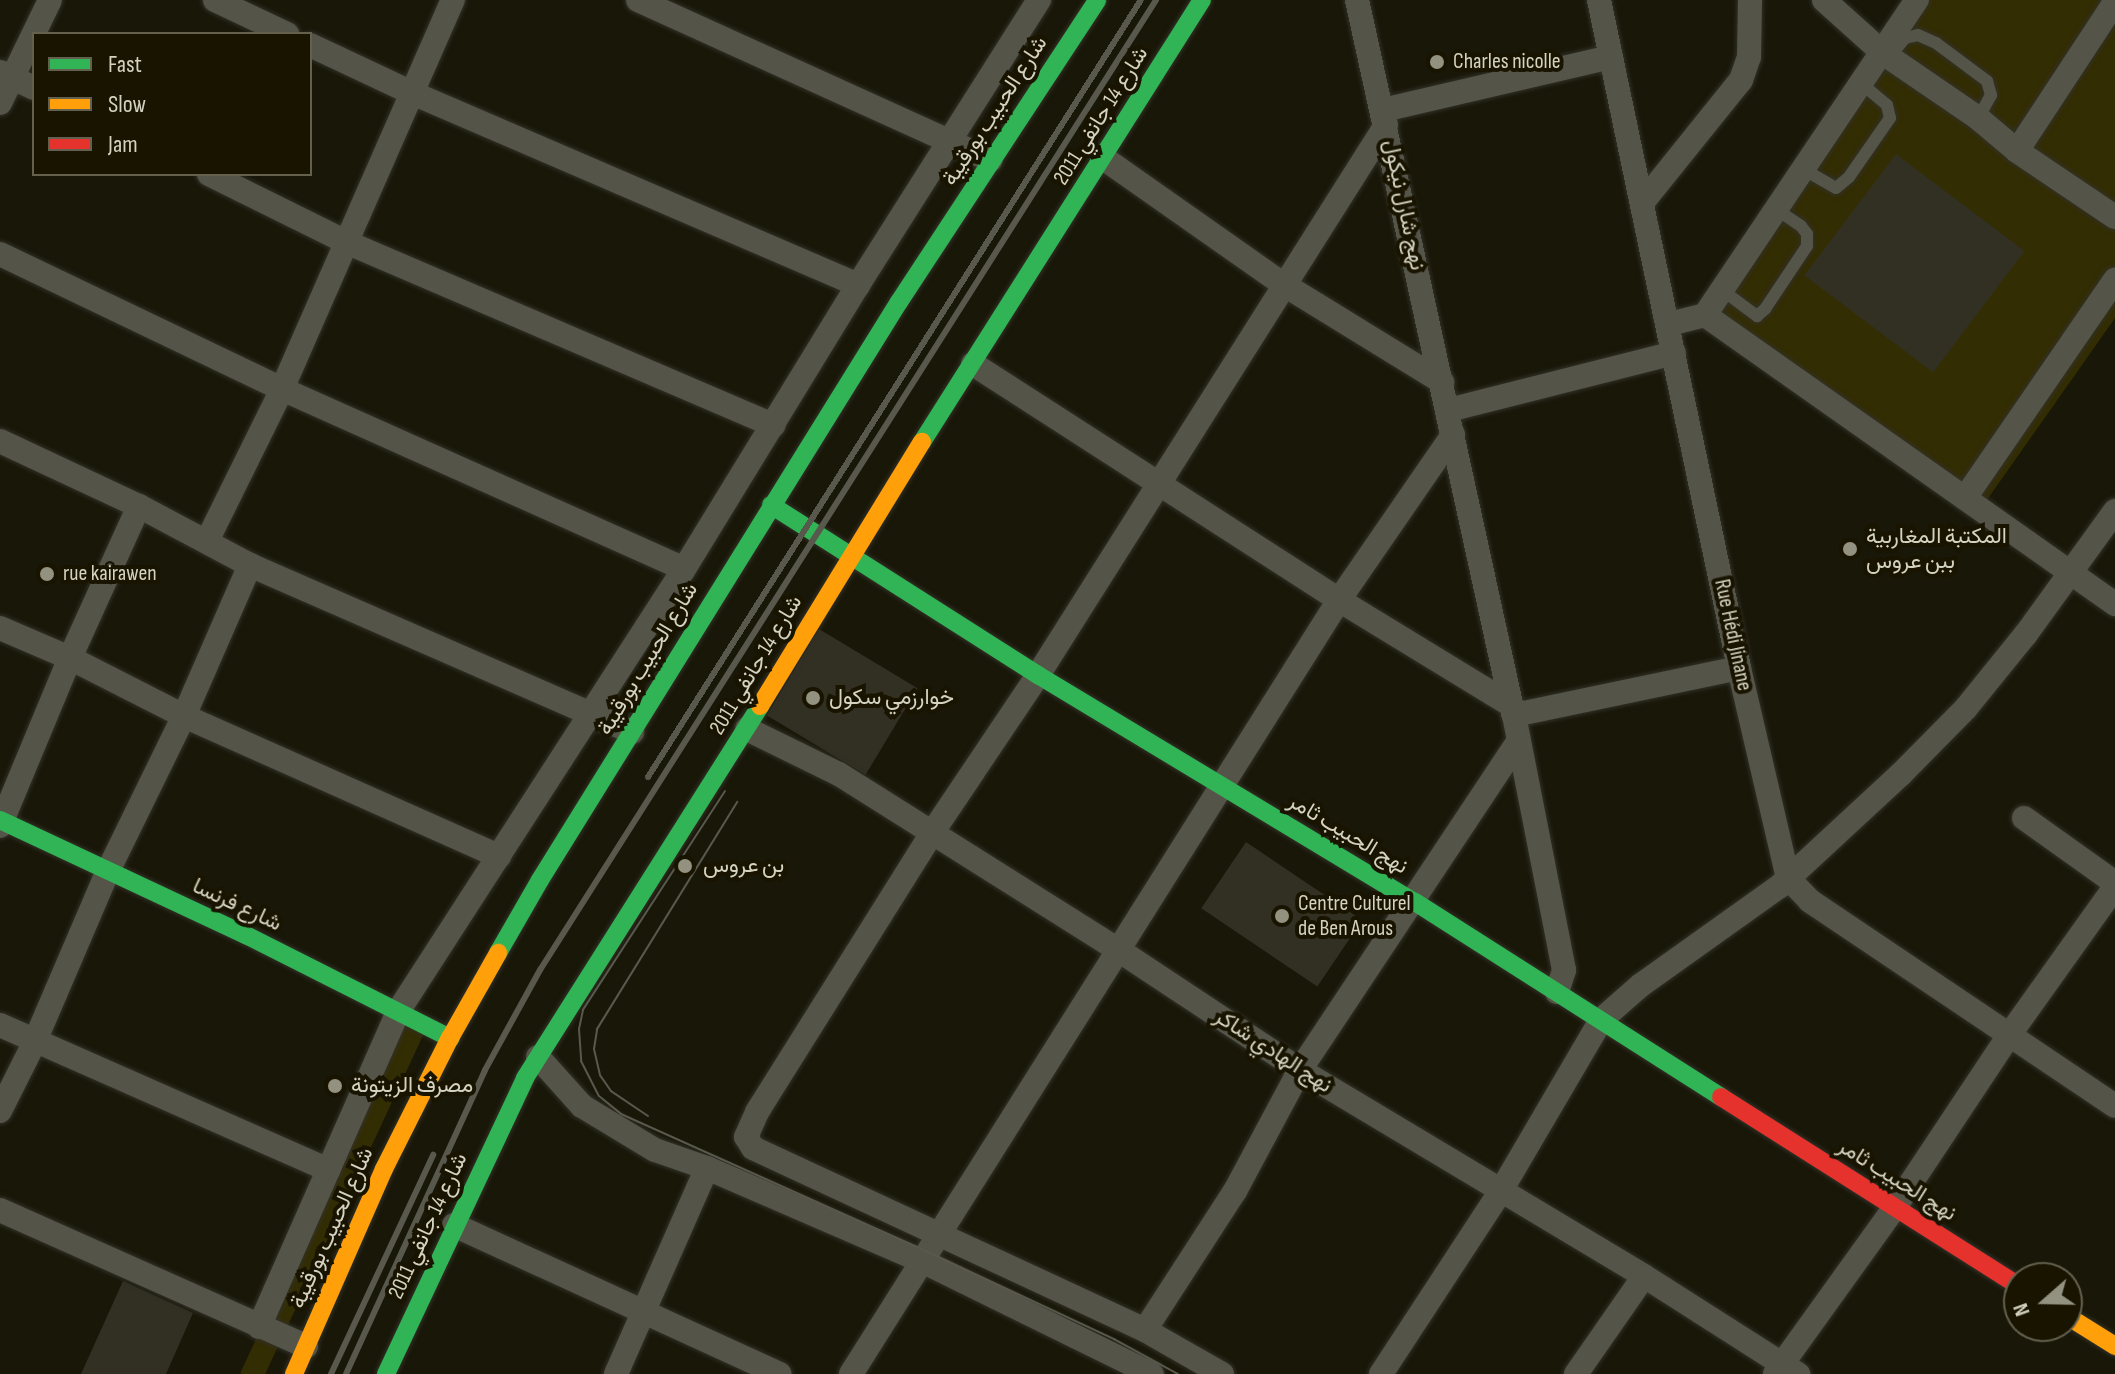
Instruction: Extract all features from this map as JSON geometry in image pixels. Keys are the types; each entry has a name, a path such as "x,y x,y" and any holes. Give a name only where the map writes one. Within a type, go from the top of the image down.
{"street":[{"path":"0,103 6,74 50,0"},
{"path":"215,0 283,32"},
{"path":"207,541 282,389 453,0"},
{"path":"638,0 990,160"},
{"path":"259,1327 399,1010 684,569 1038,0"},
{"name":"شارع الحبيب بورقيبة","path":"294,1374 384,1169 450,1038 540,880 771,505 990,160 1097,0"},
{"name":"شارع 14 جانفي 2011","path":"386,1374 454,1225 538,1057 747,729 851,554 1202,0"},
{"name":"نهج شارل نيكول","path":"1357,0 1519,741 1564,970 1557,992"},
{"name":"Rue Hédi Jinane","path":"1599,0 1739,668 1788,878"},
{"path":"1642,203 1741,80 1749,57 1750,0"},
{"path":"1824,0 1886,55 1978,118 2017,151 2115,217"},
{"path":"1669,324 1705,315 1862,84 1886,55 1917,0"},
{"path":"2017,151 2115,2"},
{"path":"312,46 410,92 858,285"},
{"path":"1222,1374 1145,1330 939,1232 804,1174 753,1148 746,1137 757,1112 932,833 1038,675 1384,117 1611,57"},
{"path":"6,74 32,87"},
{"path":"1102,157 1283,284 1442,382"},
{"path":"213,176 346,242 774,425"},
{"path":"0,254 282,389 684,569"},
{"path":"1965,498 2115,280"},
{"path":"1705,315 2115,604"},
{"path":"1449,410 1674,353"},
{"path":"973,364 1512,710 1739,668"},
{"path":"851,1374 1339,600 1453,435"},
{"path":"0,441 139,506 250,565 632,732"},
{"path":"737,485 771,505"},
{"name":"نهج الحبيب ثامر","path":"771,505 1038,675 1415,902 2003,1276"},
{"path":"1,822 70,658 139,506"},
{"path":"1381,1374 1502,1189 1601,1020 1641,985 1788,878 1966,708 2115,511"},
{"path":"0,1111 35,1041 108,871 184,716 250,565"},
{"path":"0,628 70,658 184,716 499,856"},
{"name":"نهج الهادي شاكر","path":"747,729 839,774 1120,951 1300,1070 1644,1276 1785,1371"},
{"path":"1145,1330 1235,1191 1300,1070 1415,902 1519,741"},
{"path":"1785,1371 2010,1034 2115,885 2024,818"},
{"name":"شارع فرنسا","path":"1,822 399,1010 450,1038"},
{"path":"1788,878 1810,901 2115,1106"},
{"path":"0,1025 328,1170"},
{"path":"538,1057 582,1106 617,1131 655,1150 707,1168 922,1261 1152,1374"},
{"path":"616,1374 707,1168"},
{"path":"0,1210 306,1346"},
{"path":"454,1225 779,1374"},
{"path":"1576,1374 1644,1276"},
{"path":"2083,1326 2115,1346"}],"lane":[{"path":"1886,55 1905,38 1918,35 1936,43 1987,81 1991,95 1978,118"},
{"path":"1803,169 1836,188 1849,177 1890,118 1887,105 1862,84"},
{"path":"1722,290 1757,316 1807,246 1807,234 1776,209"}],"shaded area":[{"path":"1917,0 2115,0 2115,318 1982,507 1706,310"},
{"path":"403,1024 424,1034 265,1374 240,1373"}],"building":[{"path":"1896,154 2025,251 1933,372 1805,275"},
{"path":"819,629 918,688 866,775 767,716"},
{"name":"Centre Culturel de Ben Arous","path":"1246,842 1362,920 1317,987 1201,908"},
{"path":"123,1281 193,1313 166,1374 81,1374"}],"tram line":[{"path":"725,791 583,1010 579,1029 581,1061 599,1096 621,1114 926,1251 1114,1339 1178,1374"},
{"path":"648,1116 611,1091 600,1075 594,1049 597,1029 737,802"}],"railway":[{"path":"648,777 1141,0"},
{"path":"346,1374 485,1070 540,970 1156,0"},
{"path":"331,1374 433,1155"}],"traffic: fast":[{"path":"498,953 540,880 899,302 1097,0"},
{"path":"922,442 1202,0"},
{"path":"771,505 1038,675 1415,902 1721,1097"},
{"path":"386,1374 525,1078 760,706"},
{"path":"0,820 246,935 450,1038"}],"traffic: slow":[{"path":"760,706 922,442"},
{"path":"294,1374 384,1169 450,1038 498,953"},
{"path":"2083,1326 2115,1346"}],"traffic: jam":[{"path":"1721,1097 2003,1276"}],"place":[{"name":"Charles nicolle","path":"1437,62"},
{"name":"المكتبة المغاربية ببن عروس","path":"1850,549"},
{"name":"rue kairawen","path":"47,574"},
{"name":"خوارزمي سكول","path":"813,698"},
{"name":"بن عروس","path":"685,866"},
{"name":"Centre Culturel de Ben Arous","path":"1282,916"},
{"name":"مصرف الزيتونة","path":"335,1086"}]}
